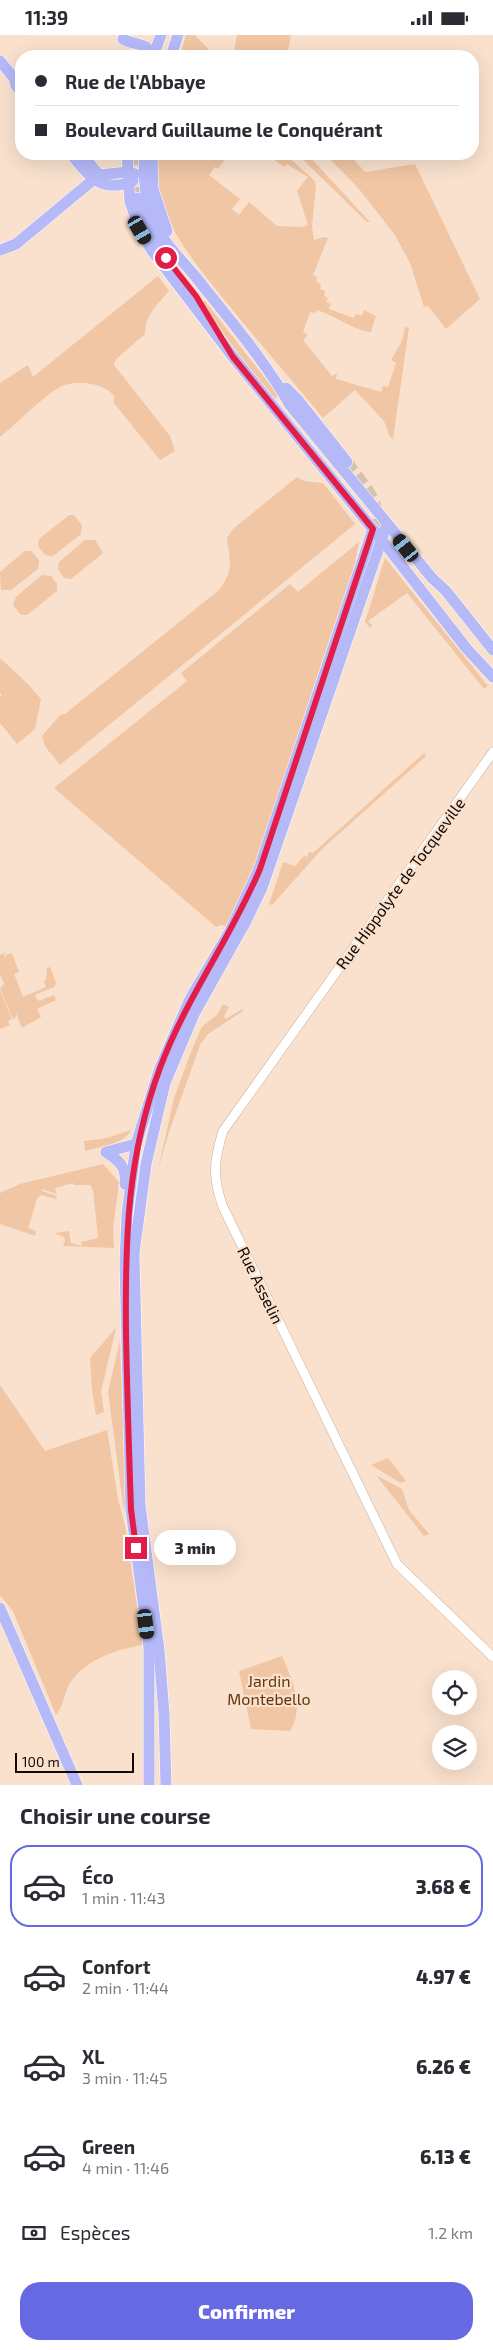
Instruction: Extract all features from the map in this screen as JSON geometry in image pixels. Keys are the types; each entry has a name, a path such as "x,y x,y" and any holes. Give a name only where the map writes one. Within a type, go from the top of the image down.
{"main road":[{"path":"155,50 161,35"},
{"path":"164,50 169,35"},
{"path":"174,50 178,35"},
{"path":"123,39 130,43 144,45 149,50"},
{"path":"0,61 15,76"},
{"path":"78,160 96,177 127,178 144,176"},
{"path":"86,160 96,177"},
{"path":"127,160 130,202 140,230 152,251 233,357 373,529 467,649 493,677"},
{"path":"144,160 144,176 150,211 171,251 189,269 275,378 298,400 347,462"},
{"path":"152,160 153,189 161,217 169,236 189,269"},
{"path":"0,250 16,244 96,177"},
{"path":"138,198 151,235 196,296 233,357"},
{"path":"275,378 290,405 387,524 493,649"},
{"path":"373,529 387,524"},
{"path":"131,1260 146,1163 165,1083 194,1013 245,923 262,888 387,524"},
{"path":"136,1144 160,1068 182,1018 248,896 260,869 373,529"},
{"path":"307,760 323,696 370,553"},
{"path":"136,1144 142,1151 142,1157 134,1214 131,1260 131,1509 149,1648 149,1785"},
{"path":"131,1260 122,1255 121,1219 126,1172 119,1161 106,1152 136,1144"},
{"path":"132,1393 140,1505 159,1651 164,1714 166,1785"},
{"path":"0,1609 77,1785"}],"street":[{"name":"Rue Hippolyte de Tocqueville","path":"307,1014 493,752"},
{"name":"Rue Asselin","path":"307,1014 222,1131 214,1159 215,1177 223,1207 397,1563 493,1657"}],"green space":[{"path":"186,35 195,35 209,50 182,50"},
{"path":"237,35 291,35 288,50 234,50"},
{"path":"157,160 225,160 218,169 215,167 209,175 240,199 232,209 239,215 249,202 277,226 303,227 308,225 297,191 308,177 287,164 284,167 274,160 292,160 315,181 312,227 314,240 324,237 328,238 313,275 317,277 316,281 321,284 320,289 325,291 324,296 328,298 326,302 331,304 329,309 354,318 356,314 362,316 364,310 376,316 371,332 369,332 355,328 317,310 316,313 310,312 303,332 308,335 303,340 332,376 337,373 336,379 381,392 383,386 388,387 396,363 391,360 402,341 405,327 409,328 393,439 390,437 384,421 355,390 323,418 235,313 184,247 162,203"},
{"path":"303,160 313,160 370,222 367,222"},
{"path":"331,160 354,160 365,172 415,164 480,299 446,329 428,306 424,307 410,263 395,235 359,189"},
{"path":"158,276 169,291 149,316 145,334 116,359 114,365 170,436 175,451 160,460 113,402 115,397 104,388 89,383 74,383 60,387 37,404 0,437 0,383 28,365 33,377"},
{"path":"205,301 278,395 275,399 231,345 203,302"},
{"path":"297,477 304,481 323,483 355,524 60,765 47,749 42,736 60,715 65,714 219,590 229,571 230,560 227,538 233,529"},
{"path":"69,515 74,515 82,525 81,534 53,556 45,555 38,546 39,539"},
{"path":"85,540 95,540 103,553 71,579 64,578 58,569 59,562"},
{"path":"359,542 354,568 317,677 298,744 246,892 226,926 216,927 54,788 187,681 181,673 290,584 298,592"},
{"path":"25,551 31,551 39,560 38,569 11,590 1,590 0,572"},
{"path":"385,558 488,686 484,689 407,593 368,621 372,626 370,628 365,622"},
{"path":"42,575 51,576 57,584 57,591 27,615 21,615 13,605 16,597"},
{"path":"0,658 41,699 35,729 17,744 0,723 0,697 2,695 0,693"},
{"path":"424,753 425,757 322,849 272,905 269,904 283,862 295,866 304,856 307,857 309,852 313,853"},
{"path":"6,952 4,954 6,959 6,955 12,953 19,972 14,974 23,997 46,987 44,981 46,980 47,968 50,967 56,983 54,987 35,995 38,1001 54,995 56,1000 37,1009 41,1017 22,1028 16,1013 16,1017 13,1019 0,988 4,984 0,974 0,955"},
{"path":"0,990 12,1019 8,1021 10,1025 0,1029"},
{"path":"223,1004 229,1007 224,1016 226,1019 242,1009 242,1005 243,1011 208,1034 200,1045 168,1135 158,1170 174,1098 193,1047 202,1027 218,1014"},
{"path":"131,1130 128,1135 118,1142 85,1151 84,1141 107,1138"},
{"path":"103,1164 119,1182 113,1229 114,1248 63,1246 64,1237 54,1233 69,1231 71,1243 82,1246 81,1242 98,1238 93,1190 90,1185 74,1185 73,1183 55,1188 57,1194 42,1189 42,1191 57,1196 56,1199 41,1195 37,1199 29,1225 29,1228 36,1231 35,1236 0,1224 0,1193 20,1184"},
{"path":"116,1328 101,1391 104,1412 96,1415 90,1358"},
{"path":"120,1341 127,1517 123,1504 108,1392"},
{"path":"0,1385 45,1451 107,1430 118,1499 125,1526 143,1645 111,1653 90,1663 81,1670 68,1687 56,1715 13,1611 0,1595"},
{"path":"388,1458 406,1481 401,1483 371,1465"},
{"path":"376,1475 402,1489 409,1510 429,1534 424,1536"},
{"name":"Jardin Montebello","path":"282,1656 293,1683 297,1703 294,1722 290,1731 251,1729 239,1671"}],"tunnel":[{"path":"136,160 138,198"},
{"path":"347,462 368,489 376,506 377,527 374,540"}],"route":[{"path":"136,1548 131,1509 125,1263 127,1214 136,1144 160,1068 190,999 224,942 260,869 373,529 233,357 196,296 166,258"}]}
